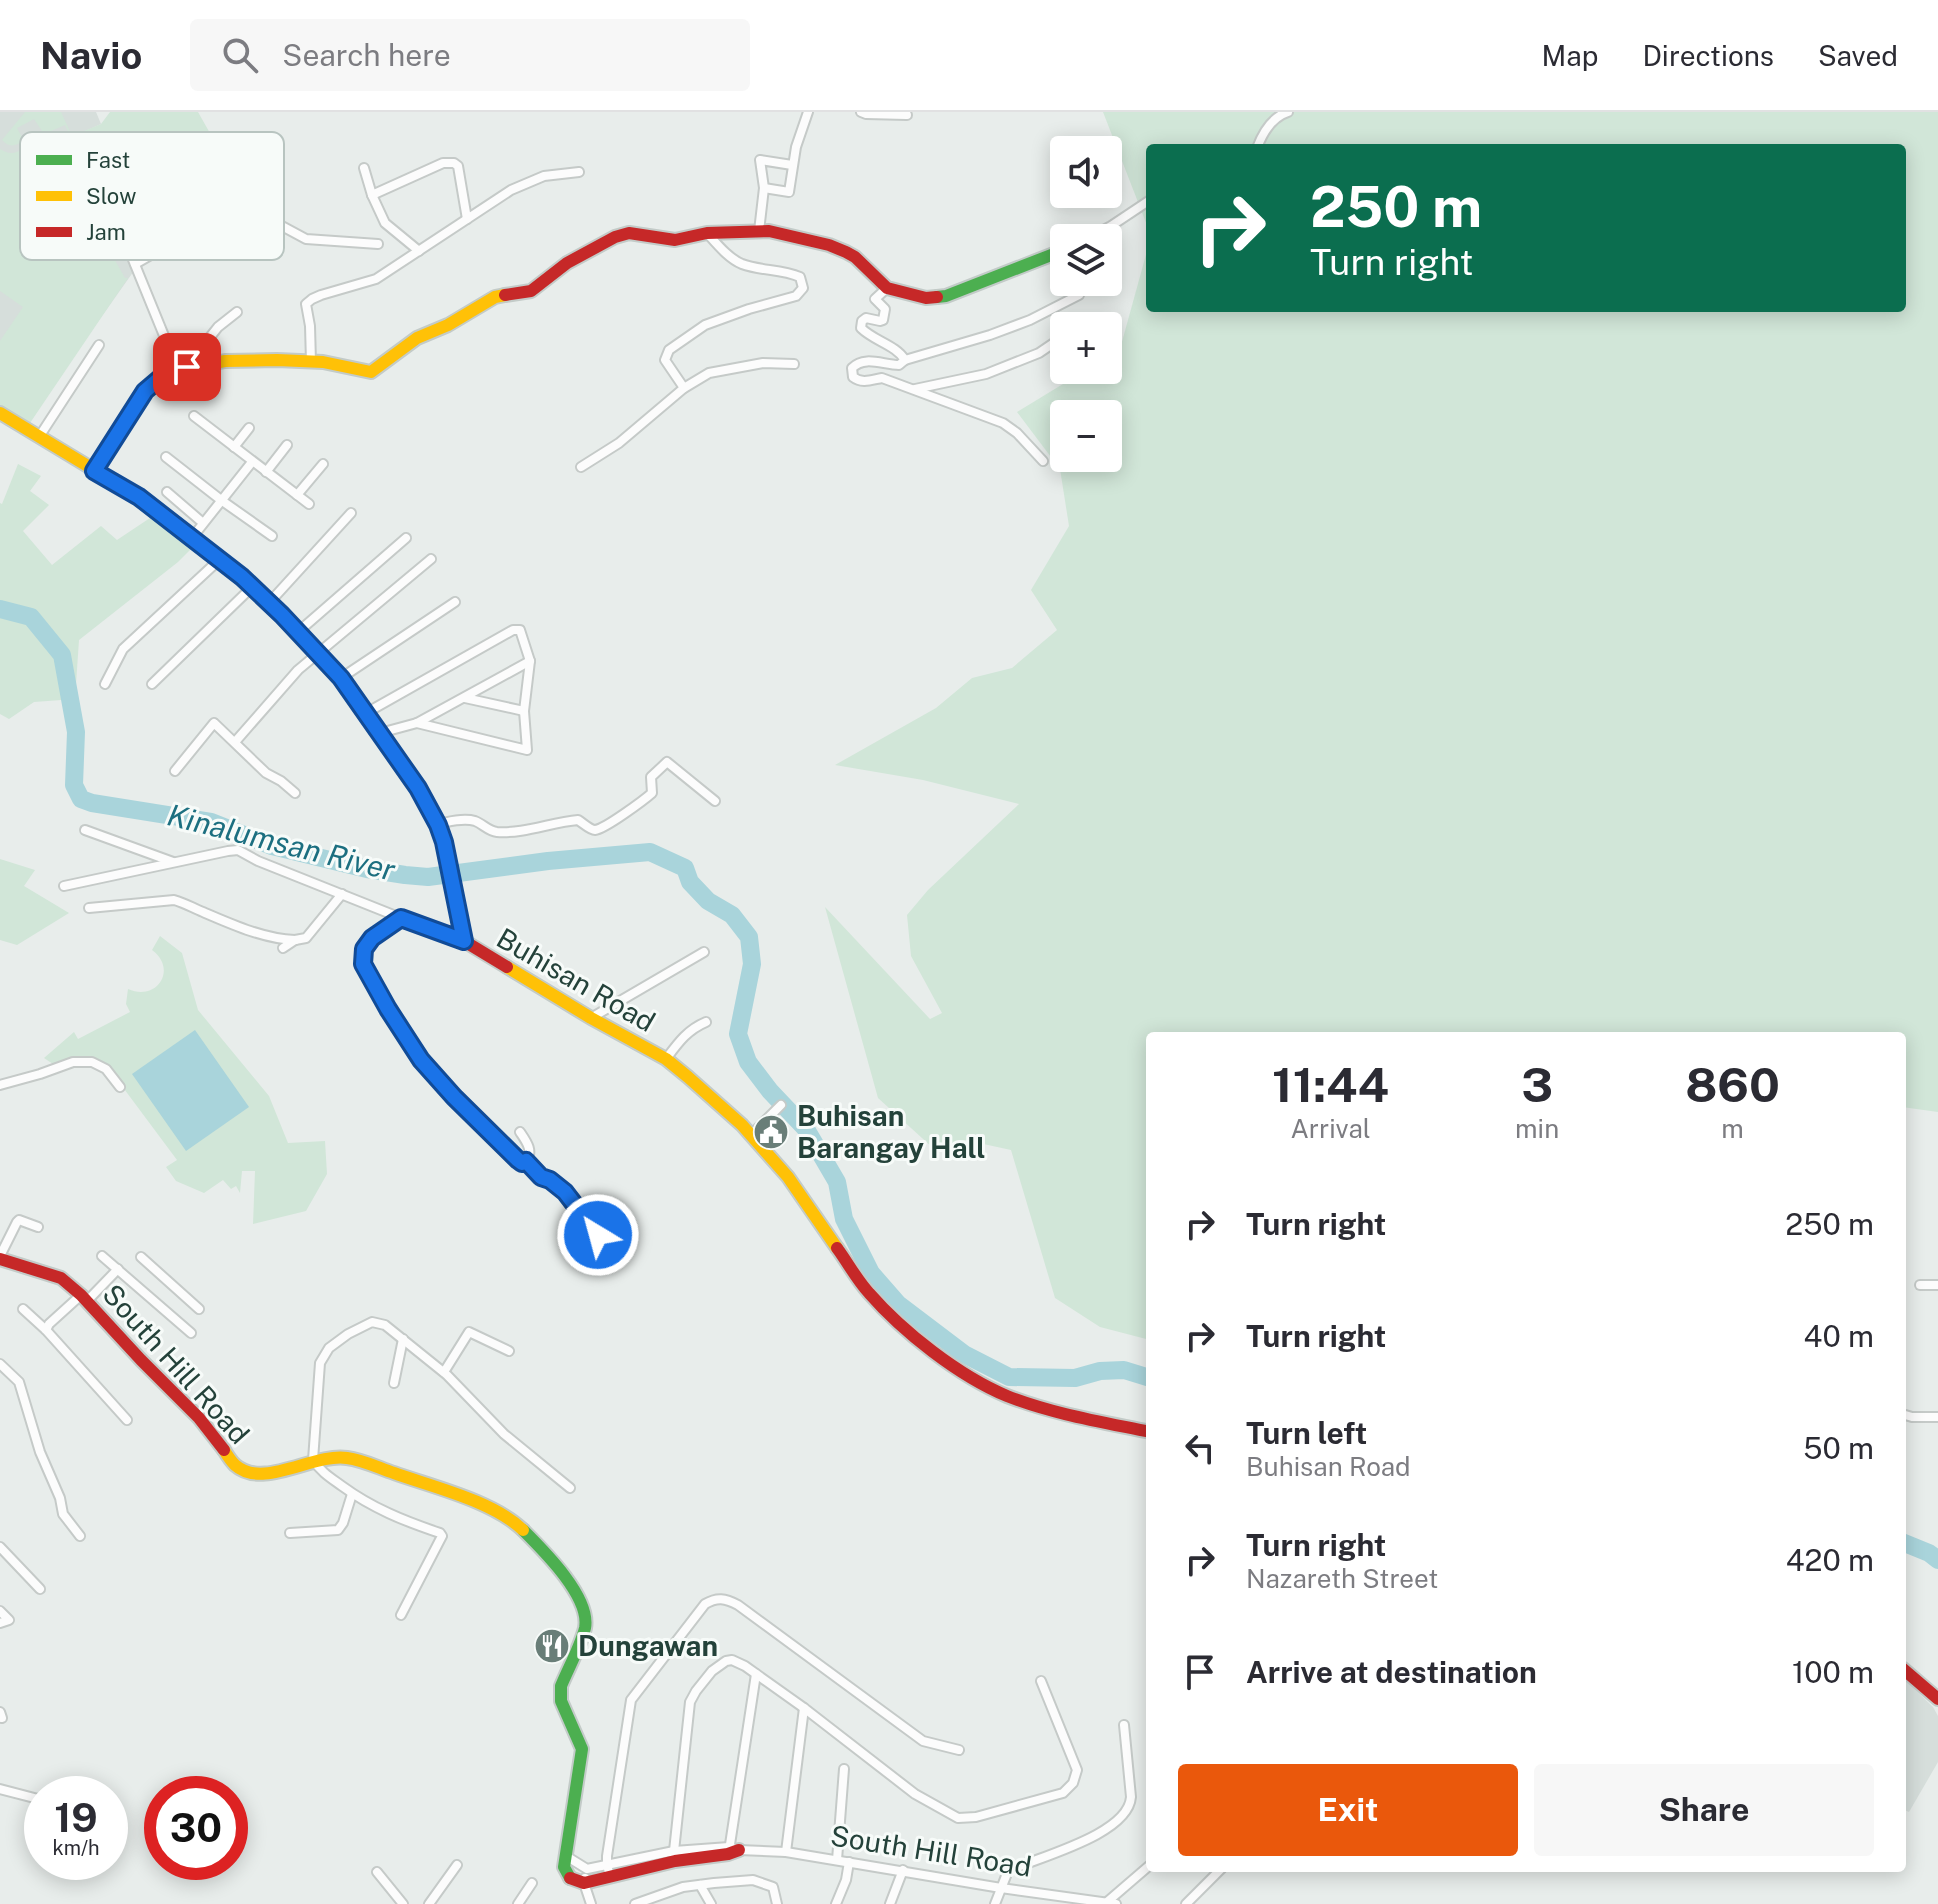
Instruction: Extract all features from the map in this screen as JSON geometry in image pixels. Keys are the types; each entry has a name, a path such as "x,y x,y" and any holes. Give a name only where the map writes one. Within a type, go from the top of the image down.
{"street":[{"path":"764,188 789,192 792,165 808,112"},
{"path":"861,112 907,115"},
{"path":"1258,144 1269,124 1288,112"},
{"path":"759,231 764,188 760,160 792,165"},
{"path":"372,195 443,163 454,163 458,166 467,219"},
{"path":"364,168 385,223 419,251"},
{"path":"311,362 308,301 376,279 511,190 544,176 579,172"},
{"path":"1114,224 1146,203"},
{"path":"284,227 306,239 378,244"},
{"path":"94,471 145,391 165,374 182,368 248,360 342,365 371,372 417,338 448,325 495,297 531,291 567,263 615,237 629,233 675,240 707,233 769,231 784,234 846,252 887,288 926,298 946,296 1050,256"},
{"path":"684,388 665,360 669,350 705,325 796,296 803,288 800,277 789,272 742,264 727,254 707,233"},
{"path":"133,260 182,368"},
{"path":"135,264 142,260"},
{"path":"887,288 875,299 885,309 883,320 866,318 861,328 899,352 905,360"},
{"path":"1043,461 1003,423 882,378 863,382 853,377 852,368 863,361 903,364 905,360 1030,320 1077,296"},
{"path":"182,368 218,327 237,312"},
{"path":"39,437 99,345"},
{"path":"915,389 986,374 1050,346"},
{"path":"581,467 619,443 684,388 709,373 763,363 794,364"},
{"name":"Buhisan Road","path":"0,413 139,497 252,587 341,678 418,788 438,825 464,941 591,1018 666,1059 716,1102 788,1177 868,1292 894,1319 943,1359 1005,1395 1045,1409 1146,1431"},
{"path":"194,416 309,504"},
{"path":"234,447 249,428"},
{"path":"266,472 287,445"},
{"path":"166,457 272,536"},
{"path":"191,539 252,462"},
{"path":"297,495 323,464"},
{"path":"167,492 203,523"},
{"path":"269,603 351,513"},
{"path":"298,632 406,538"},
{"path":"235,742 279,690 318,652 431,559"},
{"path":"105,684 123,649 219,560"},
{"path":"152,684 252,587"},
{"path":"341,678 455,602"},
{"path":"366,713 513,630 520,630 530,661 524,711 527,750 417,723"},
{"path":"380,733 417,723 530,661"},
{"path":"464,698 524,711"},
{"path":"175,771 214,723 266,773 295,793"},
{"path":"438,825 473,820 490,831 498,832 578,820 599,829 652,793 651,777 667,762 715,801"},
{"path":"85,830 174,862"},
{"path":"64,886 238,850 258,861 464,941"},
{"path":"89,908 174,900 259,933 295,940 306,938 342,894"},
{"path":"401,918 372,938 364,949 363,964 388,1009 437,1079 522,1163 529,1158 529,1149 520,1132"},
{"path":"283,948 295,940"},
{"path":"591,1018 704,952"},
{"path":"666,1059 686,1034 706,1022"},
{"path":"0,1085 73,1062 92,1062 106,1069 120,1087"},
{"path":"751,1135 781,1105"},
{"path":"526,1161 541,1177 565,1192 598,1235"},
{"path":"0,1258 19,1220 38,1227"},
{"path":"102,1256 191,1333"},
{"path":"141,1257 199,1309"},
{"name":"South Hill Road","path":"0,1258 61,1278 199,1418 235,1465 249,1473 268,1475 313,1460 351,1458 499,1512 530,1537 578,1594 585,1614 585,1627 560,1693 582,1749 566,1856"},
{"path":"46,1330 49,1324 118,1269"},
{"path":"145,1291 160,1276"},
{"path":"1920,1285 1938,1285"},
{"path":"23,1309 46,1330 127,1420"},
{"path":"401,1615 442,1536 401,1520 352,1494 324,1473 313,1460 320,1363 329,1348 372,1322 385,1325 444,1372 504,1434 570,1488"},
{"path":"444,1372 469,1332 509,1351"},
{"path":"394,1383 403,1339"},
{"path":"0,1364 19,1382 63,1514 80,1536"},
{"path":"1906,1415 1938,1417"},
{"path":"290,1533 338,1530 352,1494"},
{"path":"0,1547 40,1589"},
{"path":"608,1871 631,1700 712,1599 729,1600 738,1605 923,1741 959,1750"},
{"path":"0,1611 9,1620 0,1623"},
{"path":"675,1856 690,1702 712,1671 726,1661 739,1662 915,1794 958,1818 976,1817 1063,1793 1073,1783 1077,1770 1041,1681"},
{"path":"1906,1671 1938,1699"},
{"path":"732,1850 756,1674"},
{"path":"786,1852 804,1708"},
{"path":"995,1904 1008,1871 1077,1845 1127,1810 1131,1797 1124,1725"},
{"path":"837,1860 844,1769"},
{"path":"0,1789 24,1795"},
{"name":"South Hill Road","path":"584,1883 608,1871 675,1856 732,1850 786,1852 1111,1903"},
{"path":"584,1883 568,1877 565,1872 566,1856 587,1869 584,1883 591,1904"},
{"path":"836,1904 846,1880 849,1862"},
{"path":"429,1904 457,1865"},
{"name":"South Hill Road","path":"587,1869 608,1871"},
{"path":"1111,1903 1146,1869"},
{"path":"890,1904 903,1870"},
{"path":"377,1872 403,1904"},
{"path":"1186,1904 1218,1872"},
{"path":"635,1904 683,1887 753,1880 773,1887 777,1904"},
{"path":"518,1904 532,1883"},
{"path":"700,1885 711,1904"}],"shaded area":[{"path":"0,112 96,112 101,124 83,132 20,132 20,260 132,260 136,268 77,351 0,407"},
{"path":"1906,1681 1938,1716 1938,1762 1909,1812 1906,1811"}],"green space":[{"path":"25,112 61,112 70,132 65,125 43,132 34,119 17,128 20,143 12,145 2,140"},
{"path":"110,112 198,112 209,132 82,132 101,124"},
{"path":"1103,112 1938,112 1938,1112 1906,1108 1906,1032 1146,1032 1146,1339 1100,1327 1055,1298 1011,1150 965,1140 933,1148 878,1098 825,907 930,1019 942,1013 911,956 907,915 928,890 1019,804 923,780 835,765 936,708 972,678 1012,668 1057,630 1031,590 1069,526 1060,472 1122,472 1122,400 1050,400 1050,456 1017,412 1063,384 1122,384 1122,342 1146,255 1146,312 1906,312 1906,144 1146,144 1146,223 1122,161 1122,136 1112,136"},
{"path":"0,149 14,153 20,150 20,260 115,260 125,278 128,278 30,423 0,407 0,341 23,307 0,291"},
{"path":"18,464 41,476 30,491 49,505 23,531 52,565 101,526 117,540 159,512 197,543 178,562 79,640 75,699 34,702 9,719 0,714 0,503"},
{"path":"0,859 35,870 24,886 69,913 17,945 0,940"},
{"path":"160,936 182,953 198,1010 269,1096 288,1143 325,1141 327,1174 306,1211 253,1224 255,1171 242,1171 240,1193 236,1186 231,1189 223,1180 204,1193 176,1181 166,1167 177,1160 107,1066 88,1057 53,1064 44,1058 74,1032 78,1039 130,1012 126,1004 128,989 148,991 161,982 163,966 152,950"}],"water":[{"path":"195,1030 249,1107 186,1151 132,1074"}],"waterway":[{"name":"Kinalumsan River","path":"0,609 31,617 62,655 76,732 74,785 81,799 211,822 272,846 405,875 428,877 548,861 650,852 685,868 690,882 708,901 732,915 749,937 752,964 738,1034 748,1062 806,1129 837,1182 844,1219 871,1273 898,1304 964,1354 1009,1377 1075,1378 1100,1371 1124,1370 1146,1377"},
{"name":"Kinalumsan River","path":"1906,1544 1938,1560"}],"traffic: fast":[{"path":"937,297 1050,255"},
{"path":"523,1530 564,1575 581,1602 585,1616 583,1635 561,1686 561,1701 582,1749 564,1867 570,1878"}],"traffic: slow":[{"path":"94,471 145,391 161,377 181,369 225,361 323,362 371,372 417,338 448,325 495,297 505,295"},
{"path":"0,413 139,497 242,577 285,620"},
{"path":"507,967 666,1059 688,1077 742,1125 788,1177 837,1248"},
{"path":"224,1450 235,1465 246,1472 260,1474 319,1460 359,1460 479,1503 523,1530"}],"traffic: jam":[{"path":"505,295 531,291 567,263 615,237 629,233 675,240 707,233 769,231 846,252 887,288 926,298 937,297"},
{"path":"285,620 341,678 410,776 438,825 464,941 507,967"},
{"path":"837,1248 860,1283 883,1308 933,1352 970,1377 1007,1396 1042,1408 1146,1431"},
{"path":"0,1259 61,1278 81,1295 199,1418 224,1450"},
{"path":"1906,1671 1938,1699"},
{"path":"570,1878 584,1883 675,1861 739,1850"}],"place":[{"name":"Buhisan Barangay Hall","path":"771,1132"},
{"name":"Dungawan","path":"552,1646"}],"route":[{"path":"187,367 165,374 145,391 94,471 139,497 242,577 341,678 397,756 438,825 464,941 401,918 372,938 364,949 363,964 388,1009 437,1079 518,1160 522,1163 526,1161 541,1177 565,1192 598,1235"}]}
